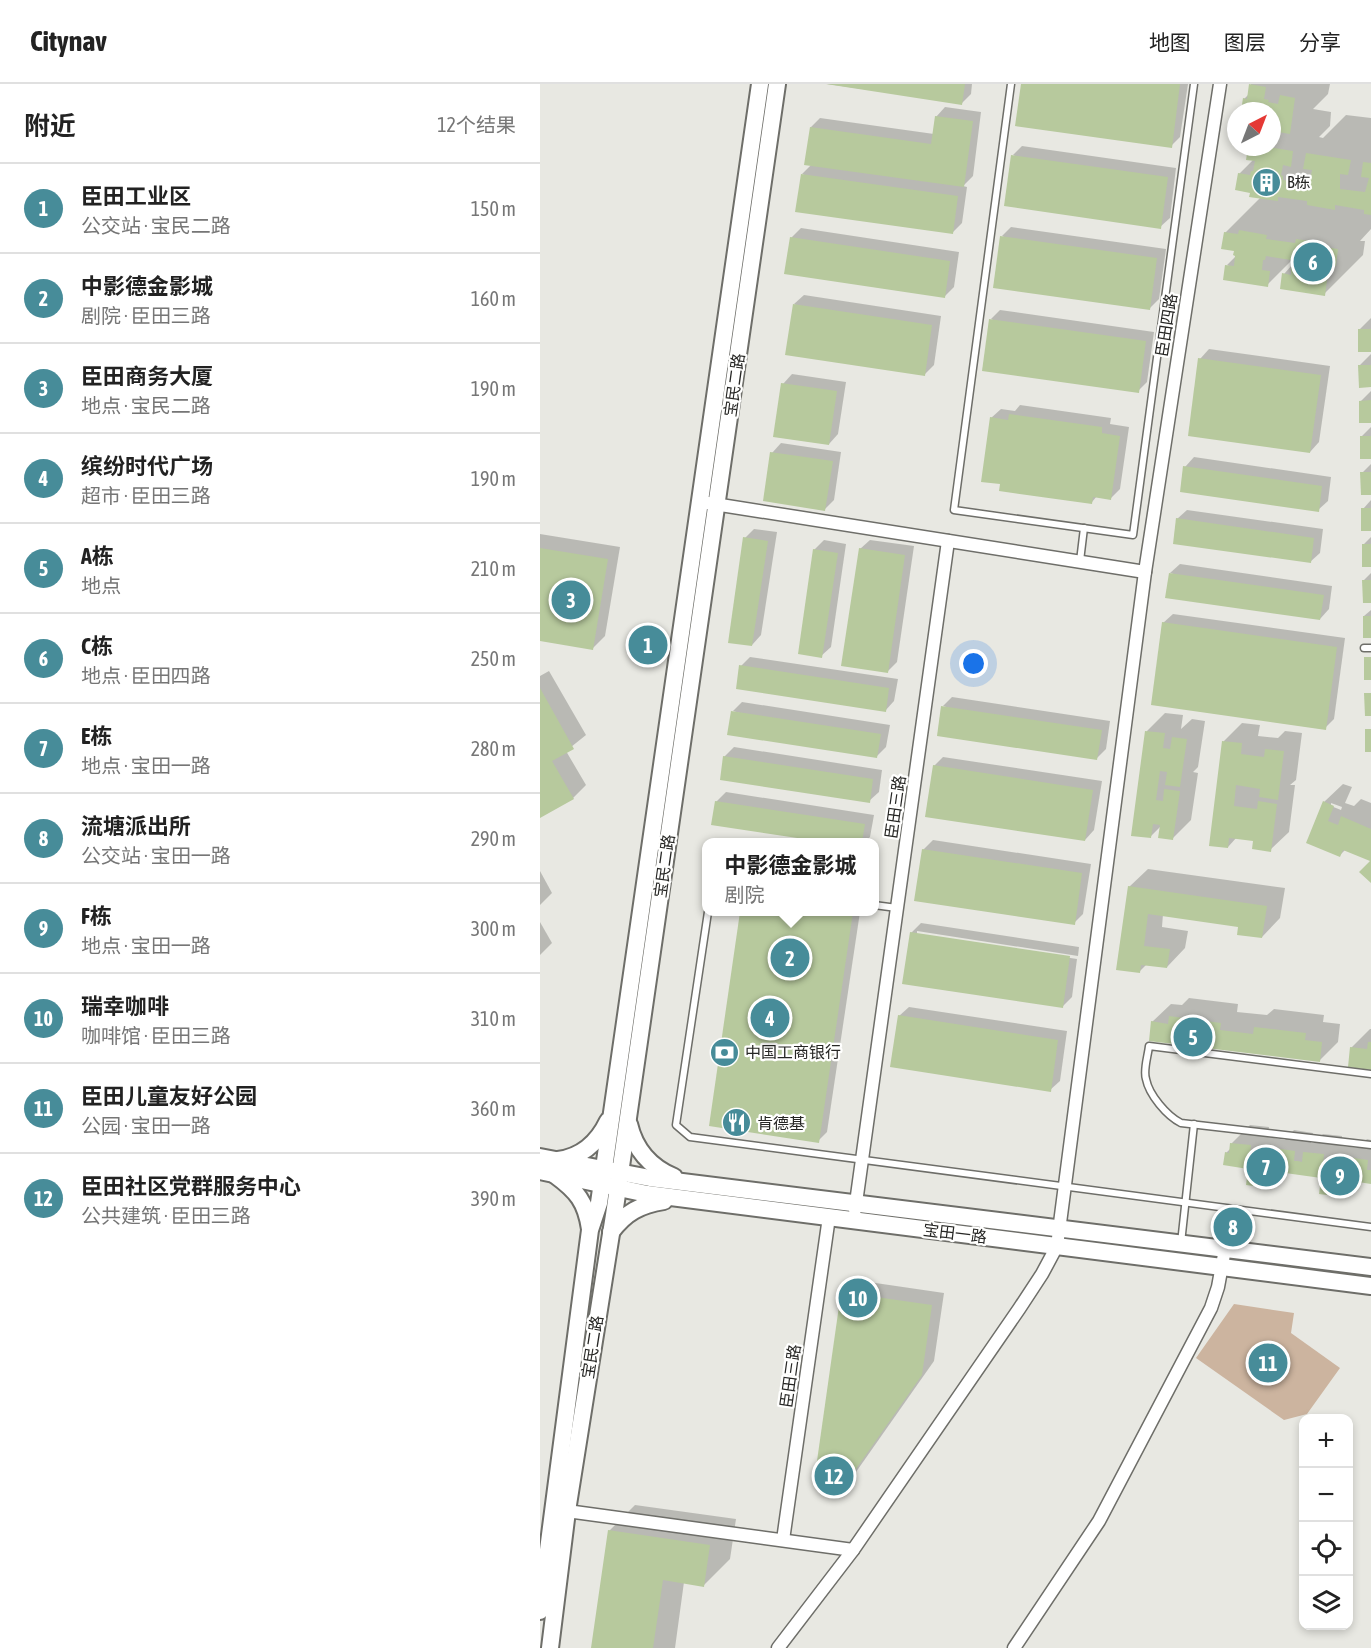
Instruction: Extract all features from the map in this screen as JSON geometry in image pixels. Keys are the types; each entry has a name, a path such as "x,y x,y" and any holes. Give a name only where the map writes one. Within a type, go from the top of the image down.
{"street":[{"name":"宝民二路","path":"550,1648 567,1511 610,1232 611,1179 708,503 760,84"},
{"name":"宝民二路","path":"708,503 777,84"},
{"name":"臣田四路","path":"1057,1246 1145,572 1220,84"},
{"path":"708,503 1145,572"},
{"name":"臣田三路","path":"854,1220 948,541"},
{"path":"546,1165 568,1159 591,1147 620,1117 642,1156 688,1191"},
{"path":"546,1165 582,1199 588,1214 590,1230"},
{"name":"宝田一路","path":"546,1165 611,1179 647,1194 688,1191 856,1203 1371,1267"},
{"name":"宝民二路","path":"540,1611 590,1230 599,1203 611,1179"},
{"path":"610,1232 633,1209 667,1200 688,1191"},
{"name":"宝田一路","path":"688,1191 829,1217 1371,1286"},
{"name":"臣田三路","path":"783,1540 829,1217"},
{"path":"778,1648 853,1550 1025,1300 1057,1246"},
{"path":"1014,1648 1099,1521 1211,1308 1218,1287 1225,1249"},
{"path":"567,1511 853,1550"}],"lane":[{"path":"1011,84 954,510 1133,535 1194,84"},
{"path":"1080,561 1084,528"},
{"path":"879,906 897,909"},
{"path":"707,916 676,1125 690,1137 1371,1227"},
{"path":"1371,1074 1149,1046 1145,1078 1166,1114 1181,1123 1371,1145"},
{"path":"1181,1243 1194,1124"}],"shaded area":[{"path":"1234,1304 1294,1313 1291,1333 1340,1368 1307,1414 1299,1414 1299,1416 1284,1420 1196,1358"}],"building":[{"path":"826,84 965,84 962,105"},
{"path":"1021,84 1180,84 1172,148 1015,126"},
{"path":"1249,84 1266,87 1264,99 1269,100 1268,102 1242,102 1243,98 1247,99"},
{"path":"1280,95 1295,98 1290,134 1281,132"},
{"path":"935,116 973,121 964,187 804,165 810,127 931,144"},
{"name":"B栋","path":"1281,149 1293,151 1291,167 1283,165 1281,175 1283,180 1308,184 1312,170 1303,169 1306,153 1351,160 1348,175 1340,174 1340,189 1365,192 1369,178 1361,177 1363,162 1371,163 1371,215 1364,214 1364,210 1335,205 1335,210 1307,205 1307,201 1278,197 1278,201 1249,197 1250,193 1235,190 1238,173 1250,175 1253,171 1255,161 1246,160 1247,156 1281,156"},
{"path":"1011,155 1168,177 1161,229 1004,206"},
{"path":"801,174 958,196 953,234 795,212"},
{"path":"1239,230 1267,235 1266,239 1295,243 1296,239 1324,243 1324,247 1338,249 1336,266 1323,264 1323,269 1320,269 1319,279 1327,280 1325,296 1280,289 1282,273 1291,275 1291,260 1266,256 1262,270 1270,271 1268,287 1223,280 1225,265 1234,266 1235,256 1234,251 1221,249 1224,232 1238,234"},
{"path":"1000,236 1157,258 1150,310 993,288"},
{"path":"790,237 950,261 945,298 784,274"},
{"path":"793,304 932,325 925,376 785,355"},
{"path":"989,319 1146,341 1139,393 982,371"},
{"path":"1358,329 1371,329 1371,352 1358,352"},
{"path":"1198,358 1321,375 1310,453 1188,436"},
{"path":"1358,365 1371,365 1371,387 1359,388"},
{"path":"781,383 837,391 829,445 773,437"},
{"path":"1371,400 1371,423 1359,423 1359,401"},
{"path":"1009,414 1102,427 1102,433 1120,436 1111,500 1093,497 1092,504 999,491 1000,484 981,482 990,417 1008,420"},
{"path":"1360,436 1371,436 1371,459 1360,459"},
{"path":"770,452 833,461 825,511 763,501"},
{"path":"1183,466 1322,486 1319,512 1180,492"},
{"path":"1360,472 1371,472 1371,495 1361,495"},
{"path":"1361,508 1371,508 1371,531 1361,531"},
{"path":"1176,518 1314,538 1311,563 1173,544"},
{"path":"743,537 768,541 752,646 728,643"},
{"path":"1362,544 1371,544 1371,567 1362,567"},
{"path":"540,548 608,559 593,650 540,641"},
{"path":"859,548 905,555 888,673 841,666"},
{"path":"813,549 838,553 822,658 798,654"},
{"path":"1169,573 1324,595 1320,620 1165,598"},
{"path":"1362,580 1371,580 1371,603 1363,603"},
{"path":"1363,616 1371,616 1371,638 1363,638"},
{"path":"1162,622 1337,647 1326,730 1151,705"},
{"path":"1364,657 1371,657 1371,680 1364,680"},
{"path":"739,665 889,688 886,712 736,689"},
{"path":"540,688 574,749 552,761 574,799 540,818"},
{"path":"1364,693 1371,693 1371,716 1365,716"},
{"path":"941,706 1102,730 1097,760 937,736"},
{"path":"731,711 881,734 877,758 727,735"},
{"path":"1365,729 1371,729 1371,752 1365,752"},
{"path":"1145,731 1165,733 1163,748 1170,749 1172,737 1187,739 1180,787 1165,785 1167,772 1160,771 1156,800 1163,801 1164,789 1180,791 1173,840 1158,838 1160,825 1153,824 1151,838 1131,836"},
{"path":"1222,741 1242,743 1241,754 1264,757 1265,749 1284,751 1278,800 1259,797 1260,789 1236,785 1234,806 1257,809 1258,801 1277,804 1271,852 1252,849 1253,841 1229,838 1228,848 1209,846"},
{"path":"723,756 873,779 870,803 720,780"},
{"path":"933,765 1093,790 1085,841 925,817"},
{"path":"715,801 865,824 863,838 797,838 711,825"},
{"path":"1323,801 1334,806 1328,821 1338,825 1341,816 1371,829 1371,883 1359,872 1370,861 1343,850 1340,857 1306,843"},
{"path":"922,849 1082,873 1075,925 914,901"},
{"path":"1128,886 1267,906 1262,938 1237,935 1238,927 1148,914 1144,946 1170,949 1167,968 1141,965 1140,973 1116,970"},
{"path":"739,916 852,916 819,1143 709,1126"},
{"path":"910,932 1070,956 1063,1008 902,984"},
{"path":"898,1015 1058,1040 1051,1092 890,1067"},
{"path":"1169,1016 1221,1023 1220,1030 1253,1034 1254,1027 1306,1033 1305,1040 1322,1042 1320,1062 1149,1041 1151,1021 1168,1024"},
{"path":"1368,1042 1371,1042 1371,1070 1348,1067 1350,1047 1367,1049"},
{"path":"1230,1143 1251,1145 1250,1155 1273,1158 1274,1148 1295,1151 1294,1161 1302,1162 1303,1152 1324,1154 1323,1165 1346,1167 1347,1157 1368,1160 1367,1170 1371,1170 1371,1184 1345,1180 1343,1197 1319,1194 1321,1178 1271,1171 1269,1188 1246,1185 1248,1169 1223,1165 1225,1152 1229,1153"},
{"path":"841,1292 932,1305 922,1375 844,1486 814,1482"},
{"path":"608,1530 710,1545 704,1587 663,1580 653,1648 591,1648"}],"place":[{"name":"B栋","path":"1266,182"},
{"name":"C栋","path":"1313,262"},
{"name":"臣田商务大厦","path":"571,600"},
{"name":"臣田工业区","path":"648,645"},
{"name":"中影德金影城","path":"790,958"},
{"name":"缤纷时代广场","path":"770,1018"},
{"name":"A栋","path":"1193,1037"},
{"name":"中国工商银行","path":"724,1052"},
{"name":"肯德基","path":"736,1123"},
{"name":"E栋","path":"1266,1167"},
{"name":"F栋","path":"1340,1176"},
{"name":"流塘派出所","path":"1233,1227"},
{"name":"瑞幸咖啡","path":"858,1298"},
{"name":"臣田儿童友好公园","path":"1268,1363"},
{"name":"臣田社区党群服务中心","path":"834,1476"}]}
